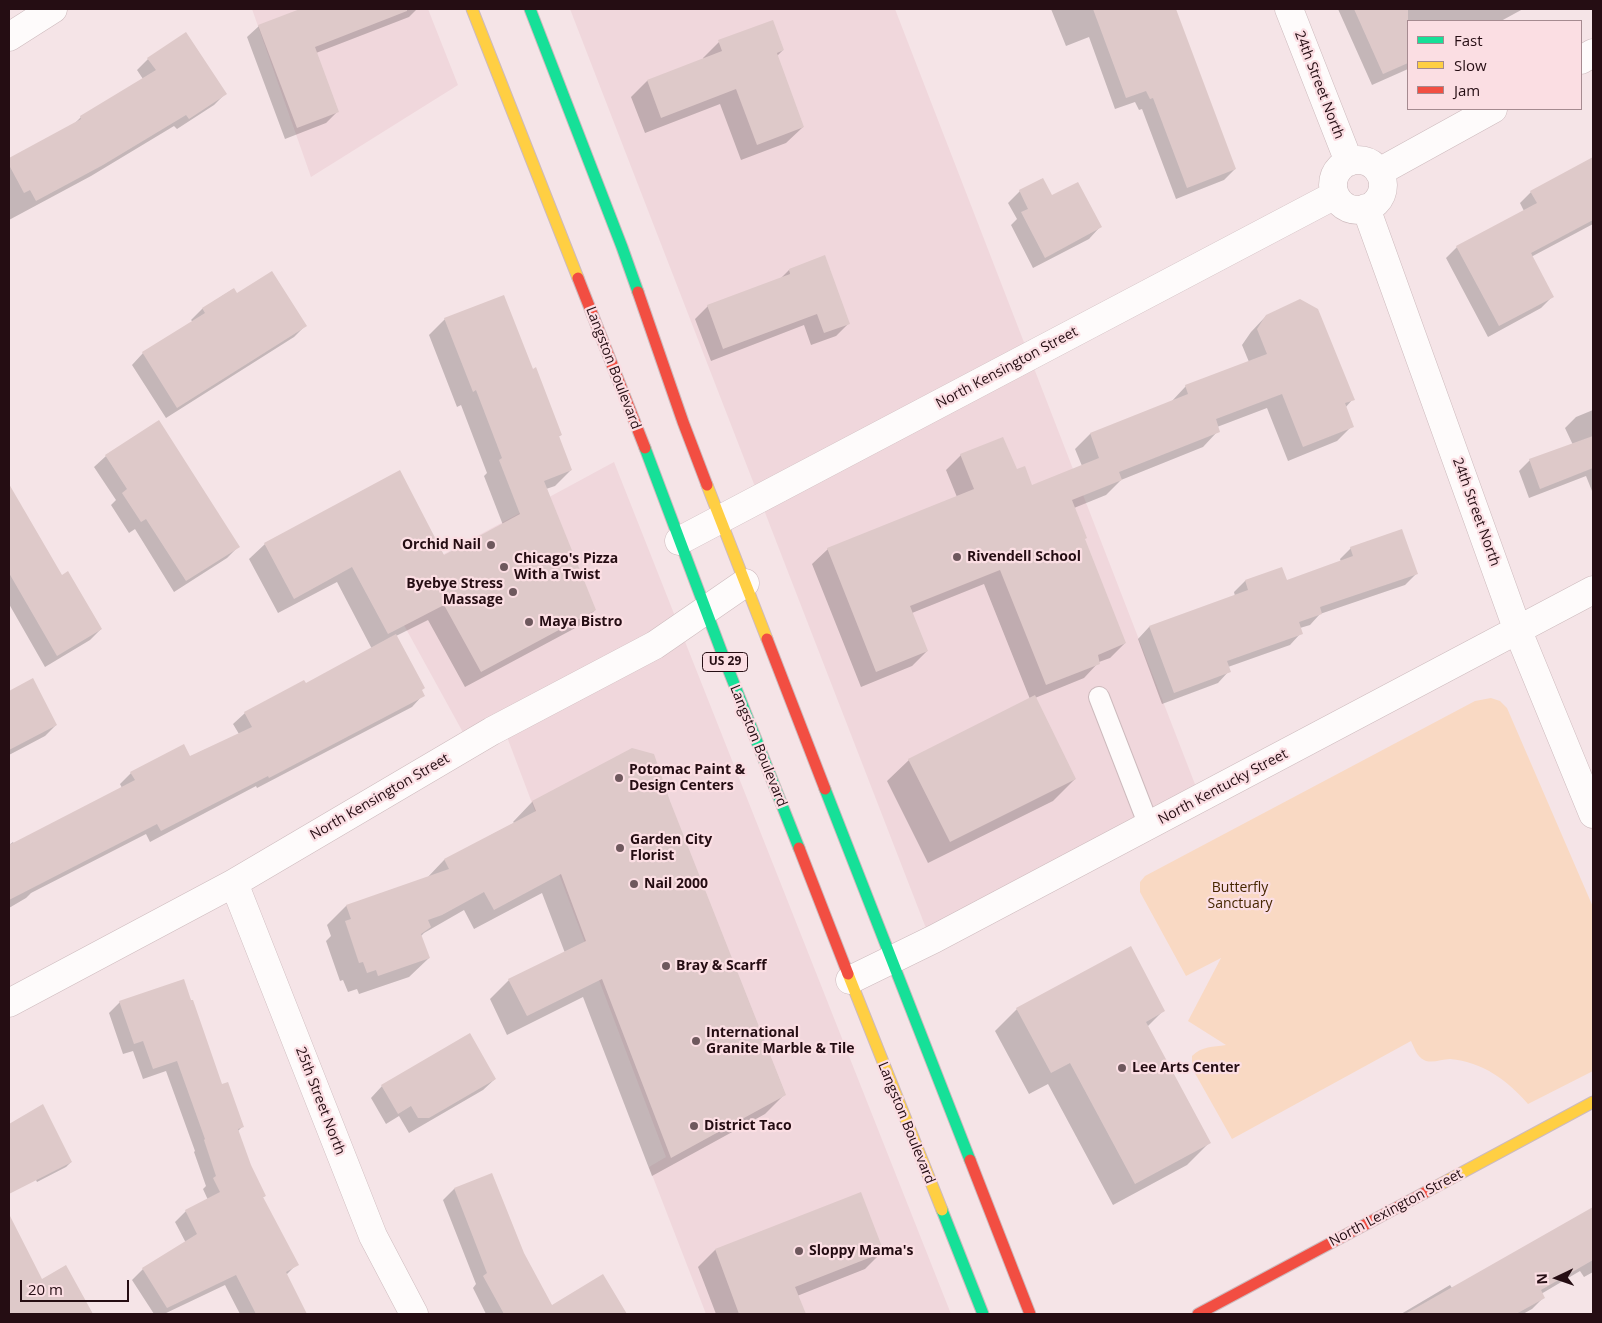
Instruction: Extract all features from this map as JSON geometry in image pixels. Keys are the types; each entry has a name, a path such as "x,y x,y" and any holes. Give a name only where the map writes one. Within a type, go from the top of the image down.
{"main road":[{"name":"Langston Boulevard","path":"472,9 664,497 679,541 850,980 983,1314"},
{"path":"530,9 622,247 683,422 720,519 1030,1314"},
{"name":"North Lexington Street","path":"1198,1314 1593,1102"}],"street":[{"path":"9,37 53,9"},
{"name":"24th Street North","path":"1289,9 1349,162"},
{"path":"1582,59 1593,53"},
{"path":"1379,172 1491,110"},
{"path":"1366,161 1379,172 1383,186 1381,193 1378,199 1366,208 1352,209 1345,206 1336,195 1333,188 1337,172 1349,162 1366,161"},
{"name":"North Kensington Street","path":"679,541 1336,195"},
{"name":"24th Street North","path":"1366,208 1518,631 1593,814"},
{"name":"North Kensington Street","path":"9,1003 234,883 492,731 655,645 745,582"},
{"name":"North Kentucky Street","path":"850,980 892,961 1593,590"},
{"name":"25th Street North","path":"234,883 373,1236 414,1314"}],"lane":[{"path":"1098,697 1149,826"}],"shaded area":[{"path":"252,9 428,9 458,85 311,177"},
{"path":"570,9 895,9 1198,792 929,936"},
{"path":"614,462 951,1314 706,1314 649,1167 666,1157 504,729 471,747 383,587"}],"green space":[{"name":"Butterfly Sanctuary","path":"1491,698 1500,701 1507,708 1593,907 1593,1071 1528,1104 1512,1087 1484,1068 1450,1059 1424,1060 1418,1054 1411,1041 1232,1139 1192,1068 1192,1056 1200,1050 1226,1045 1188,1021 1221,958 1186,976 1140,892 1140,882 1145,876 1475,701"}],"building":[{"path":"300,9 407,9 407,11 315,47 339,112 297,128 258,25"},
{"path":"1093,9 1176,9 1236,169 1187,188 1153,98 1150,99 1146,91 1126,98"},
{"path":"1354,9 1408,9 1407,63 1383,74"},
{"path":"773,20 784,50 777,53 804,127 757,145 736,89 661,118 647,80 722,51 718,40"},
{"path":"186,32 227,94 189,119 186,115 103,165 36,201 30,190 24,193 9,165 9,158 81,119 80,116 156,70 147,58"},
{"path":"1593,157 1593,220 1531,253 1554,297 1499,326 1456,246 1537,203 1530,191"},
{"path":"1043,178 1052,195 1078,182 1102,227 1045,258 1021,212 1028,209 1019,190"},
{"path":"825,255 850,324 824,333 817,314 723,349 707,305 790,274 789,269"},
{"path":"272,271 307,326 177,408 142,352 205,313 202,308 234,288 237,293"},
{"path":"504,295 533,369 536,367 562,435 559,436 572,470 544,481 596,610 481,672 444,605 388,634 352,567 294,599 264,543 400,470 444,555 520,514 499,460 502,458 476,390 473,392 444,318"},
{"name":"Rivendell School","path":"1300,299 1318,309 1355,400 1345,403 1354,427 1303,447 1282,394 1216,419 1220,432 1119,472 1122,480 1072,500 1087,538 1085,539 1126,643 1098,655 1100,664 1046,685 1000,570 910,606 928,651 876,672 827,548 974,489 960,454 1003,437 1017,469 1025,466 1032,485 1099,458 1090,433 1188,394 1185,385 1267,354 1257,329 1266,315"},
{"path":"159,420 240,547 186,581 146,519 141,522 122,493 127,489 105,455"},
{"path":"1593,436 1593,468 1540,489 1529,459"},
{"path":"9,484 62,575 68,571 102,629 57,656 9,573"},
{"path":"1402,529 1418,574 1320,607 1322,614 1299,622 1303,634 1227,661 1231,672 1174,693 1149,626 1248,590 1245,580 1282,567 1287,580 1353,556 1350,547"},
{"path":"396,634 425,688 422,690 425,696 269,778 268,776 161,831 157,824 9,900 9,845 135,780 130,772 184,744 190,756 252,727 244,712 304,680 306,683"},
{"path":"33,678 57,725 9,750 9,691"},
{"path":"1035,695 1076,779 950,842 908,759"},
{"path":"632,748 654,754 670,801 786,1095 671,1158 602,979 527,1016 508,979 586,941 561,874 494,910 484,892 442,915 428,920 431,927 421,934 430,958 378,976 376,970 367,973 363,962 359,963 345,921 351,919 346,905 449,869 444,859 536,811 532,801"},
{"name":"Lee Arts Center","path":"1131,946 1165,1011 1146,1022 1211,1143 1135,1184 1070,1063 1051,1073 1016,1008"},
{"path":"184,979 222,1084 228,1082 244,1127 238,1129 251,1165 266,1196 263,1197 299,1265 286,1272 307,1314 256,1314 236,1275 167,1308 142,1268 197,1234 185,1210 220,1192 213,1178 216,1176 205,1139 177,1061 153,1069 143,1041 134,1044 119,1001"},
{"path":"470,1033 496,1079 429,1118 418,1118 411,1106 398,1114 381,1085"},
{"path":"43,1104 72,1162 9,1194 9,1124"},
{"path":"492,1173 524,1253 552,1305 603,1274 627,1314 504,1314 483,1276 487,1273 454,1188"},
{"name":"Sloppy Mama's","path":"861,1192 884,1252 795,1287 806,1314 739,1314 715,1249"},
{"path":"1593,1207 1593,1260 1541,1290 1545,1298 1516,1314 1405,1314"},
{"path":"9,1214 42,1279 66,1265 93,1314 9,1314"}],"traffic: fast":[{"path":"530,9 638,292"},
{"path":"645,448 725,661 799,848"},
{"path":"825,789 970,1160"},
{"path":"942,1210 983,1314"}],"traffic: slow":[{"path":"472,9 578,278"},
{"path":"707,485 767,639"},
{"path":"848,974 942,1210"},
{"path":"1426,1192 1593,1102"}],"traffic: jam":[{"path":"578,278 645,448"},
{"path":"638,292 707,485"},
{"path":"767,639 825,789"},
{"path":"799,848 848,974"},
{"path":"970,1160 1030,1314"},
{"path":"1198,1314 1426,1192"}],"place":[{"name":"Orchid Nail","path":"491,545"},
{"name":"Rivendell School","path":"957,557"},
{"name":"Chicago's Pizza With a Twist","path":"504,567"},
{"name":"Byebye Stress Massage","path":"513,592"},
{"name":"Maya Bistro","path":"529,622"},
{"name":"Potomac Paint & Design Centers","path":"619,778"},
{"name":"Garden City Florist","path":"620,848"},
{"name":"Nail 2000","path":"634,884"},
{"name":"Bray & Scarff","path":"666,966"},
{"name":"International Granite Marble & Tile","path":"696,1041"},
{"name":"Lee Arts Center","path":"1122,1068"},
{"name":"District Taco","path":"694,1126"},
{"name":"Sloppy Mama's","path":"799,1251"}]}
